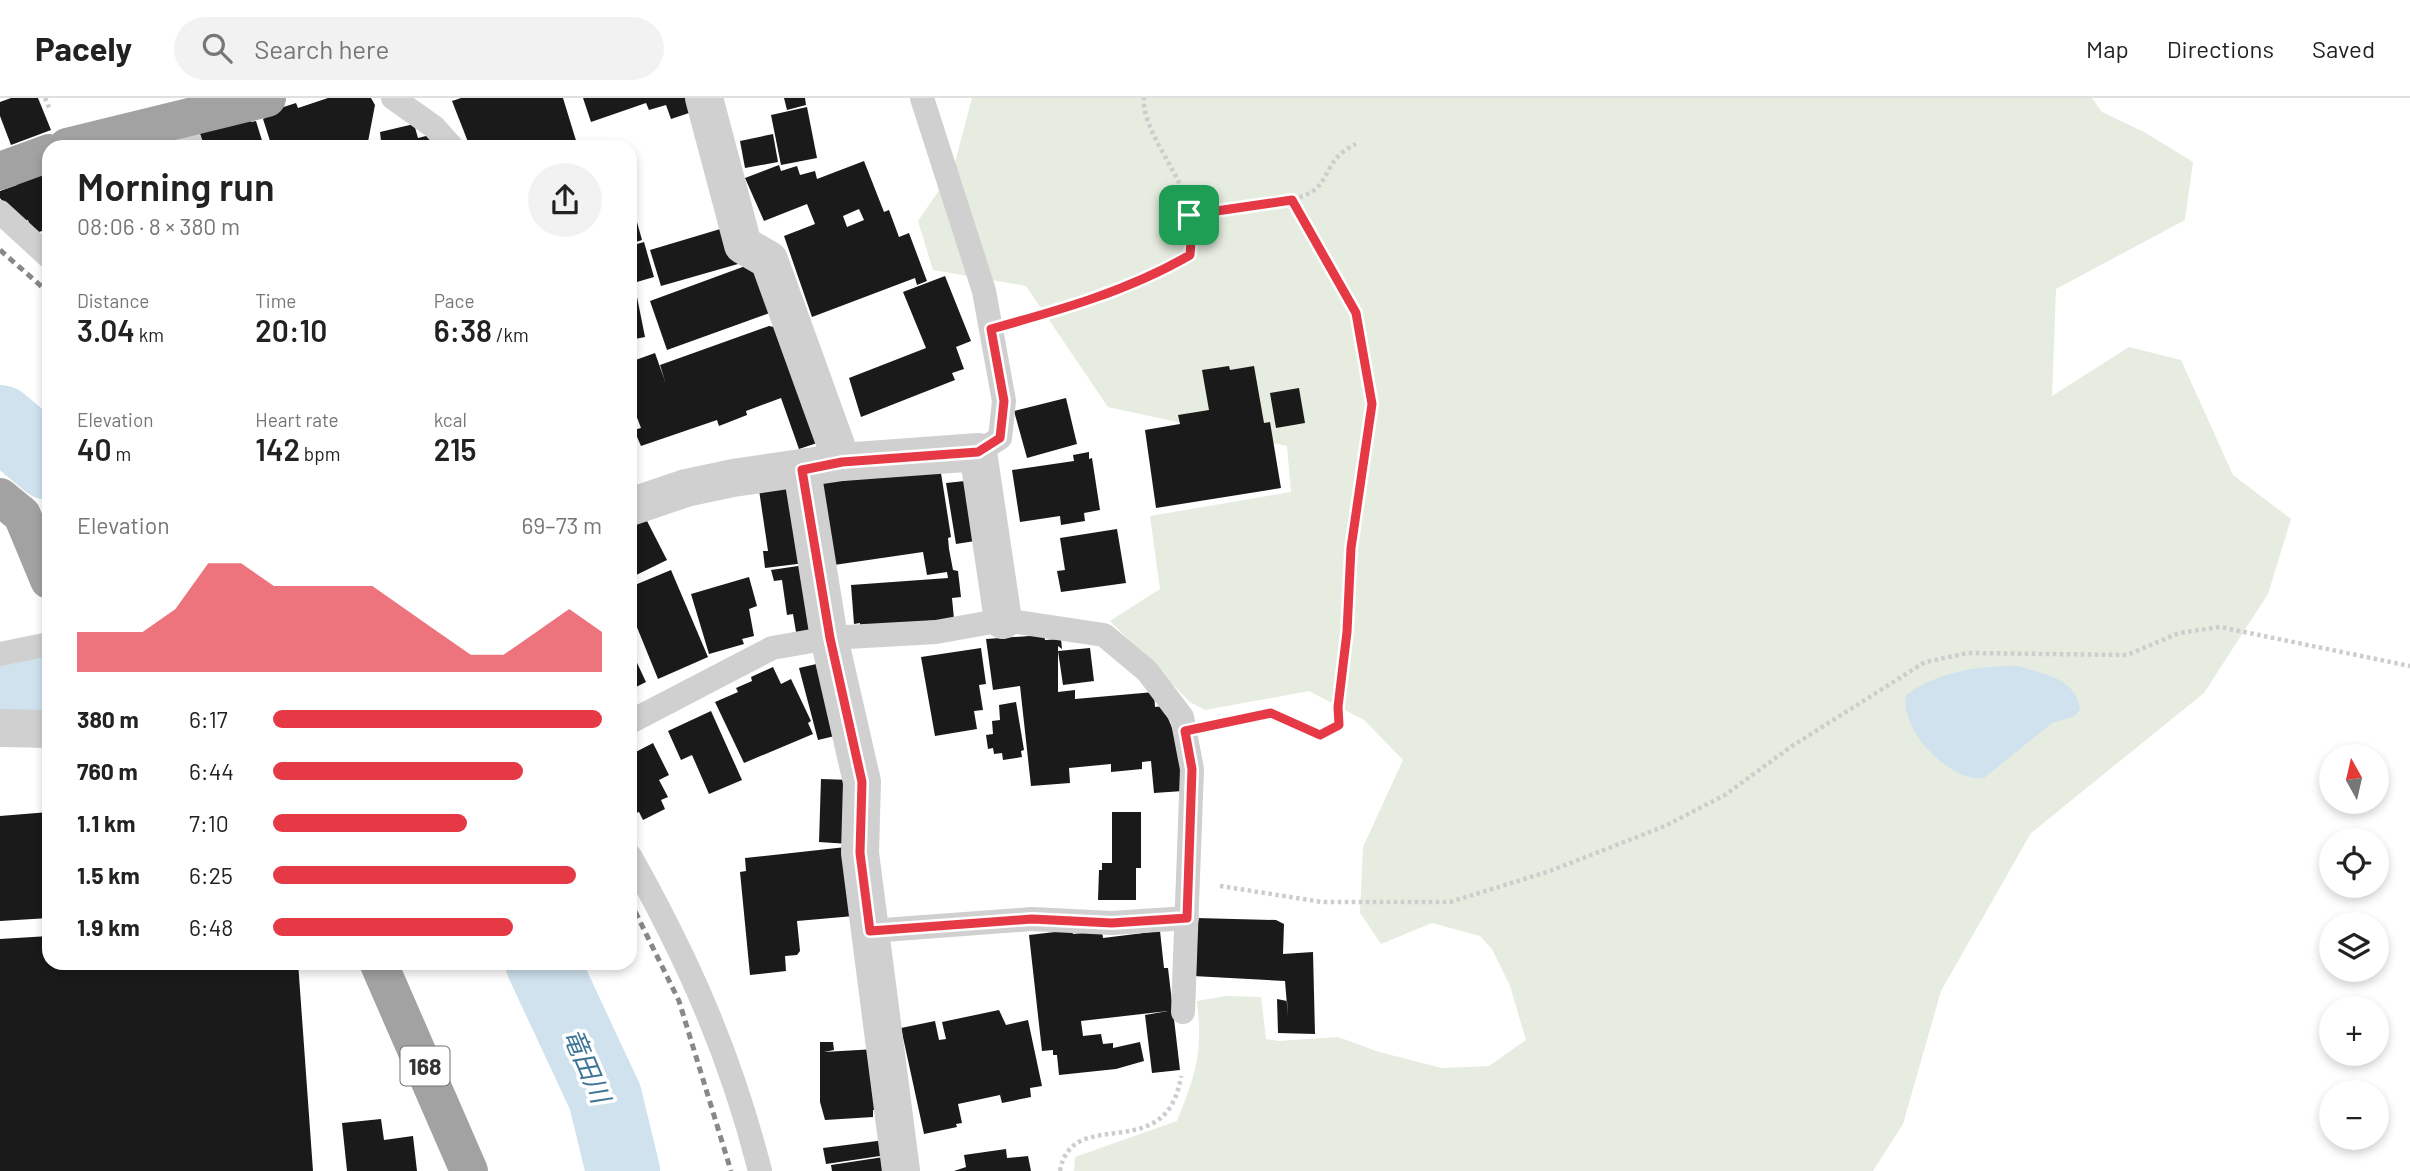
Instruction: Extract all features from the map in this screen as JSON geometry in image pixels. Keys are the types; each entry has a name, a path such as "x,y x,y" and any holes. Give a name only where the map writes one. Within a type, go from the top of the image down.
{"highway":[{"path":"128,140 188,133 267,98"},
{"path":"0,171 42,156"},
{"path":"0,497 22,515 42,563"},
{"name":"168","path":"381,970 469,1171"}],"street":[{"path":"704,98 743,245 769,260 842,462"},
{"path":"637,505 686,488 842,462 978,452 1003,620"},
{"path":"802,470 830,638 862,782 860,853 901,1171"},
{"path":"0,727 42,729"}],"lane":[{"path":"393,98 434,127 446,140"},
{"path":"922,98 984,291 1004,401 1000,438 978,452"},
{"path":"0,212 42,251"},
{"path":"637,718 772,648 830,638 936,632 1003,620 1104,635 1147,671 1182,718 1185,731 1192,769 1182,1012"},
{"path":"0,654 42,645"},
{"path":"637,869 677,941 712,1022 744,1108 760,1171"},
{"path":"870,931 1032,919 1112,923 1187,918"}],"path":[{"path":"991,329 1076,306 1156,275 1190,255 1192,228 1184,194 1150,123 1144,98"},
{"path":"1189,215 1292,200 1313,191 1342,150 1356,144"},
{"path":"1185,731 1271,713 1320,735 1339,725 1338,707 1347,632 1351,548 1372,404 1356,313 1292,200"},
{"path":"1189,881 1322,902 1450,902 1549,871 1665,826 1725,794 1791,747 1925,662 1968,653 2127,655 2179,633 2220,627 2410,666"},
{"path":"1060,1171 1067,1151 1077,1142 1152,1125 1168,1114 1178,1096 1181,1076"}],"shaded area":[{"path":"972,98 2092,98 2102,112 2144,132 2193,162 2185,220 2056,289 2052,396 2129,347 2181,360 2233,475 2291,519 2268,594 2204,693 2031,833 1941,991 1903,1124 1873,1171 1074,1171 1075,1157 1177,1121 1196,1063 1199,1035 1197,1001 1226,996 1261,997 1266,1039 1279,1041 1338,1037 1379,1052 1442,1068 1489,1066 1526,1040 1510,986 1492,949 1480,936 1432,923 1381,944 1360,913 1363,847 1403,760 1364,720 1309,691 1205,710 1190,702 1110,621 1160,589 1150,516 1291,492 1287,446 1108,407 1026,286 933,270 918,221 953,170"}],"water":[{"path":"2018,666 2048,675 2065,684 2072,690 2080,709 2075,716 2052,723 1984,778 1956,772 1943,763 1919,738 1910,723 1906,695 1946,675 1988,667"}],"building":[{"path":"11,98 38,98 51,130 11,145 0,116 0,102"},
{"path":"328,98 371,98 375,105 368,140 270,140 263,119 267,117 265,113 296,103 298,108"},
{"path":"461,98 563,98 576,140 467,140 452,101"},
{"path":"583,98 694,98 698,110 671,119 666,105 649,110 646,103 591,122"},
{"path":"784,98 805,98 806,105 787,110"},
{"path":"807,107 817,158 781,165 771,115"},
{"path":"250,117 251,122 256,121 262,140 200,140 196,128"},
{"path":"414,124 418,138 430,135 434,140 381,140 380,132"},
{"path":"773,134 778,162 745,168 740,141"},
{"path":"864,161 884,212 889,210 899,237 909,233 927,281 917,285 915,278 812,317 784,236 815,224 807,204 764,221 745,178 779,165 781,171 797,166 800,175 815,171 817,179","holes":["859,209 864,220 847,227 843,216"]},
{"path":"42,170 42,231 32,234 28,220 19,223 0,198 0,191 17,185 15,178"},
{"path":"637,222 642,240 637,242"},
{"path":"727,227 738,264 661,286 650,250"},
{"path":"644,242 654,277 637,282 637,244"},
{"path":"759,261 778,310 667,350 650,301"},
{"path":"945,276 971,341 956,347 964,369 952,373 955,380 861,417 849,378 926,348 903,292"},
{"path":"637,297 645,337 637,339"},
{"path":"769,326 774,327 823,441 799,449 781,398 746,411 747,415 719,426 717,420 641,446 637,437 637,429 641,428 637,417 637,359 655,353 665,381 660,365"},
{"path":"1229,366 1230,370 1254,366 1264,423 1270,422 1281,488 1156,508 1145,430 1180,424 1178,415 1209,410 1202,370"},
{"path":"1299,388 1305,423 1276,428 1270,393"},
{"path":"1066,398 1077,444 1027,458 1014,411"},
{"path":"1089,452 1100,510 1084,513 1085,521 1061,525 1060,516 1020,522 1012,470 1074,461 1073,455"},
{"path":"941,473 951,537 948,538 949,549 953,570 958,571 961,597 952,598 954,619 860,626 860,623 854,624 851,585 948,578 947,572 927,575 923,552 827,566 815,480"},
{"path":"965,481 975,541 956,544 946,483"},
{"path":"793,485 805,563 765,568 763,551 768,551 759,490"},
{"path":"646,519 667,560 637,575 637,524"},
{"path":"1117,529 1126,583 1061,592 1057,571 1065,570 1060,538"},
{"path":"805,565 816,632 796,632 793,614 787,615 782,580 774,581 771,570"},
{"path":"671,570 708,657 658,679 637,627 637,584"},
{"path":"749,577 757,606 749,609 754,636 742,639 744,644 709,654 691,594"},
{"path":"1044,635 1045,640 1061,639 1062,649 1058,646 1058,692 1075,690 1075,699 1154,692 1155,707 1163,706 1178,742 1183,791 1154,793 1151,761 1142,762 1142,769 1111,772 1111,764 1069,768 1070,783 1031,786 1020,686 993,690 986,639"},
{"path":"981,648 986,684 979,685 983,710 974,711 977,729 935,736 921,657"},
{"path":"1090,648 1094,681 1063,685 1058,651"},
{"path":"825,662 843,734 818,740 799,668"},
{"path":"637,663 646,682 637,686"},
{"path":"773,667 781,684 791,679 811,721 808,723 813,734 744,763 715,702 738,692 736,688 752,681 751,677"},
{"path":"1016,702 1024,750 1021,751 1022,757 1003,760 1002,753 994,754 993,748 988,749 986,735 993,734 992,721 1000,720 999,705"},
{"path":"711,711 742,780 709,794 692,755 681,760 668,731"},
{"path":"653,743 669,775 659,780 668,797 661,800 665,809 643,820 637,813 637,751"},
{"path":"821,779 851,780 849,844 819,842"},
{"path":"1112,812 1141,812 1141,868 1136,868 1136,900 1098,900 1099,870 1102,870 1102,863 1112,863"},
{"path":"42,813 42,918 0,921 0,816"},
{"path":"846,847 854,916 797,921 800,951 797,955 785,956 786,971 750,975 740,872 746,871 745,858"},
{"path":"1196,918 1276,920 1284,924 1283,954 1313,952 1315,1034 1278,1033 1277,999 1287,1001 1285,981 1193,976"},
{"path":"1072,930 1073,934 1102,931 1103,938 1160,931 1164,968 1168,968 1180,1070 1152,1073 1145,1015 1168,1011 1081,1021 1083,1036 1101,1034 1103,1044 1113,1043 1113,1048 1140,1042 1144,1061 1116,1069 1059,1075 1057,1055 1053,1055 1053,1050 1042,1051 1029,935"},
{"path":"42,936 42,970 299,970 313,1171 0,1171 0,939"},
{"path":"999,1010 1006,1025 1028,1020 1042,1086 1030,1088 1031,1097 1002,1103 1000,1095 958,1104 962,1123 956,1124 957,1127 924,1134 901,1028 935,1021 939,1040 946,1039 942,1022"},
{"path":"820,1042 833,1042 834,1050 824,1052 876,1049 879,1110 873,1110 873,1117 825,1120 820,1102"},
{"path":"381,1119 384,1140 413,1136 417,1171 347,1171 342,1123"},
{"path":"885,1140 887,1155 826,1164 823,1148"},
{"path":"1006,1149 1007,1158 1028,1156 1031,1171 954,1171 966,1167 964,1155"},
{"path":"890,1156 892,1171 832,1171 831,1165"}],"waterway":[{"name":"竜田川","path":"0,422 42,457"},
{"path":"0,692 42,689"},
{"name":"竜田川","path":"546,970 605,1097 623,1171"}],"railway":[{"path":"0,250 42,287"},
{"path":"637,915 679,1001 731,1171"}],"route":[{"path":"1292,200 1356,313 1372,404 1351,548 1347,632 1338,707 1339,725 1320,735 1271,713 1185,731 1192,769 1187,918 1112,923 1032,919 870,931 860,853 862,782 830,638 802,470 842,462 978,452 1000,438 1004,401 991,329 1076,306 1156,275 1190,255 1192,228 1189,215 1292,200"}]}
